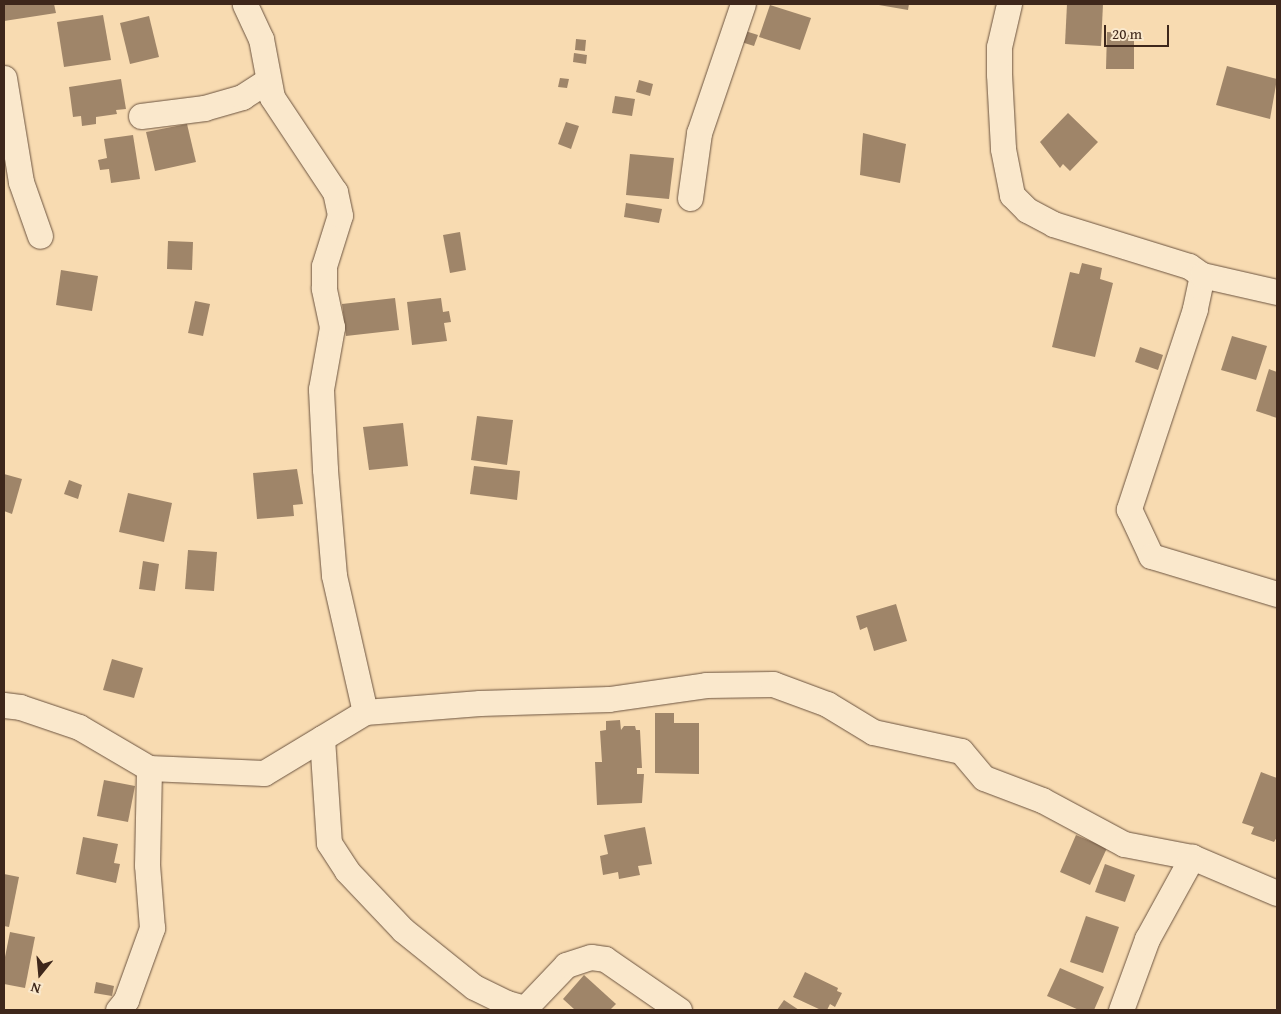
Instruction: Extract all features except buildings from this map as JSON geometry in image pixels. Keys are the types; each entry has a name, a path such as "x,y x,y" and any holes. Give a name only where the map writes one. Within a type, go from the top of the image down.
{"street":[{"path":"245,4 261,39 272,97 336,192 340,215 324,266 324,288 332,327 321,389 324,460 334,575 365,712"},
{"path":"690,198 699,133 743,4"},
{"path":"1009,4 1000,47 999,74 1003,149 1012,195 1027,210 1053,224 1189,266 1202,275 1277,292"},
{"path":"4,78 21,182 40,236"},
{"path":"141,116 204,108 242,97 268,81"},
{"path":"1202,275 1195,310 1129,510 1151,556 1277,594"},
{"path":"4,706 20,707 79,727 150,768 264,773 365,712 480,703 610,699 706,685 773,684 827,704 873,732 961,751 984,778 1042,800 1124,844 1192,857 1277,893"},
{"path":"322,738 329,843 347,871 403,930 474,987 507,1004 524,1008 566,964 591,957 605,959 679,1010"},
{"path":"118,1010 126,1000 152,928 147,865 150,768"},
{"path":"1121,1010 1147,939 1192,857"}]}
